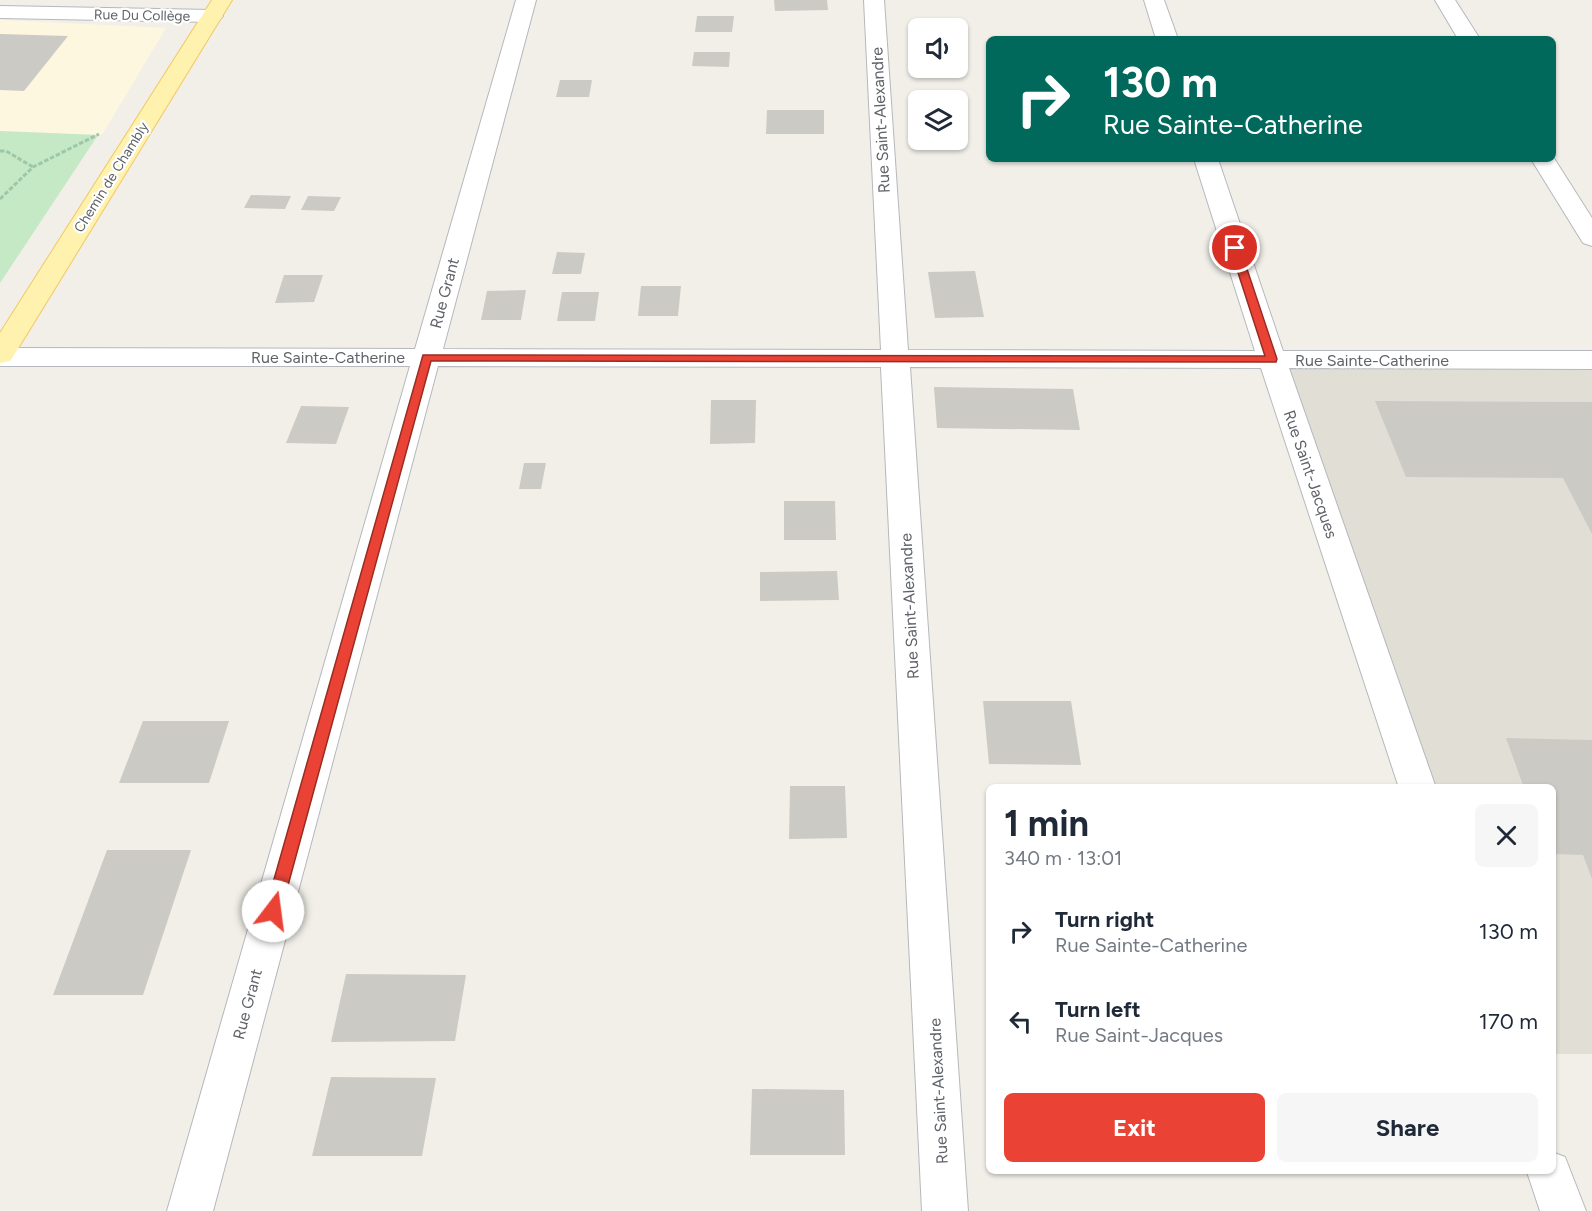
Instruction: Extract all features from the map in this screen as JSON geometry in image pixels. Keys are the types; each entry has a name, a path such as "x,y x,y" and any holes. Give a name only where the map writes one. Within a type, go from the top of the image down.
{"main road":[{"name":"Chemin de Chambly","path":"0,356 217,8"}],"street":[{"name":"Rue Grant","path":"190,1211 526,0"},
{"name":"Rue Saint-Alexandre","path":"874,0 945,1211"},
{"path":"1154,0 1166,36"},
{"path":"1445,0 1467,36"},
{"name":"Rue Du Collège","path":"0,12 217,8"},
{"name":"Rue Saint-Jacques","path":"1207,162 1417,784"},
{"path":"1545,162 1592,238"},
{"name":"Rue Sainte-Catherine","path":"0,356 1592,360"},
{"path":"1550,1174 1563,1211"}],"path":[{"path":"0,199 33,167 99,134"},
{"path":"0,150 6,151 33,167"}],"shaded area":[{"path":"0,20 166,28 102,135 0,131"},
{"path":"1272,359 1592,360 1592,1054 1556,1054 1556,784 1417,784"}],"green space":[{"path":"0,131 98,135 0,283"}],"building":[{"path":"774,0 827,0 828,10 775,11"},
{"path":"697,16 734,16 732,32 695,32"},
{"path":"0,34 68,36 24,91 0,90"},
{"path":"694,52 730,52 729,67 692,66"},
{"path":"560,80 592,80 589,97 556,97"},
{"path":"767,110 824,110 824,134 766,134"},
{"path":"251,195 291,196 285,209 244,208"},
{"path":"308,196 341,197 334,211 301,210"},
{"path":"557,252 585,253 581,274 552,274"},
{"path":"975,271 984,317 935,318 928,272"},
{"path":"284,275 323,275 314,302 275,303"},
{"path":"641,286 681,286 678,316 638,316"},
{"path":"526,290 521,320 481,320 487,291"},
{"path":"562,292 599,292 595,321 557,321"},
{"path":"934,387 1073,389 1080,430 937,428"},
{"path":"711,400 756,400 755,443 710,444"},
{"path":"1375,401 1592,402 1592,534 1563,478 1406,477"},
{"path":"301,406 349,407 336,444 286,443"},
{"path":"524,463 546,463 541,489 519,489"},
{"path":"784,501 835,501 836,540 784,540"},
{"path":"837,571 839,600 760,601 760,572"},
{"path":"983,701 1071,701 1081,765 989,764"},
{"path":"143,721 229,721 209,783 119,783"},
{"path":"1506,738 1592,740 1592,879 1583,855 1556,854 1556,784 1523,784"},
{"path":"790,786 845,786 847,838 789,839"},
{"path":"107,850 191,850 143,995 53,995"},
{"path":"346,974 466,975 455,1041 331,1042"},
{"path":"331,1077 436,1078 422,1156 312,1156"},
{"path":"752,1089 844,1090 845,1155 750,1155"}],"route":[{"path":"273,911 427,357 1272,359 1235,248"}]}
